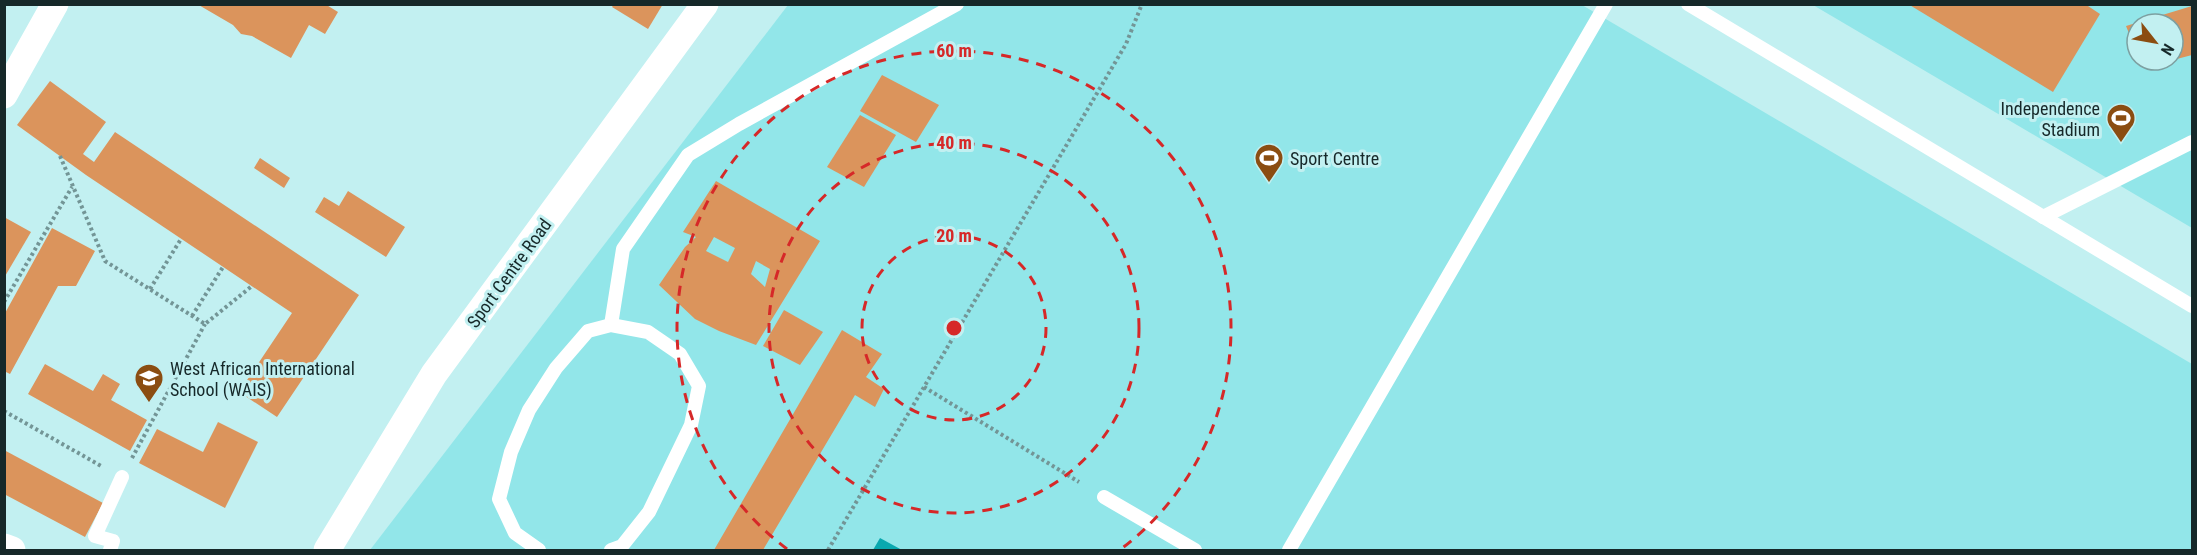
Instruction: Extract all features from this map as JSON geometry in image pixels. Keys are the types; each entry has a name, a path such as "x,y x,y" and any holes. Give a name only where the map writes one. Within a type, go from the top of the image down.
{"street":[{"path":"4,95 55,4"},
{"name":"Sport Centre Road","path":"327,550 434,374 705,4"},
{"path":"4,547 12,550"}],"lane":[{"path":"611,325 623,249 688,155 739,124 957,4"},
{"path":"1289,550 1606,4"},
{"path":"1688,4 2193,306"},
{"path":"2043,217 2193,142"},
{"path":"539,550 515,533 499,499 511,452 530,410 556,368 588,330 611,325 648,332 680,354 699,386 691,425 649,512 622,546 611,550"},
{"path":"110,550 113,541 95,536 122,477"},
{"path":"1104,497 1195,550"}],"path":[{"path":"828,550 1126,44 1142,4"},
{"path":"60,156 105,261 204,324"},
{"path":"4,302 73,186"},
{"path":"150,289 181,239"},
{"path":"192,316 223,267"},
{"path":"4,411 122,477 204,324 252,286"},
{"path":"924,387 1079,482"}],"shaded area":[{"name":"Sport Centre","path":"788,5 1582,5 2192,364 2192,550 370,550"},
{"name":"Independence Stadium","path":"1813,5 2192,5 2192,228"},
{"path":"880,538 902,550 873,550"}],"building":[{"path":"197,4 325,4 338,12 325,34 309,25 291,58 252,36 241,34 233,25"},
{"path":"614,4 663,4 648,29 612,7"},
{"path":"1908,4 2085,4 2100,14 2053,92"},
{"path":"2192,6 2192,55 2185,57 2185,12 2172,12"},
{"path":"882,75 939,105 916,142 860,111"},
{"path":"50,81 106,122 83,154 94,162 115,132 359,295 277,417 239,392 292,313 86,175 17,125"},
{"path":"860,115 896,135 864,187 827,167"},
{"path":"260,158 290,178 284,188 254,168"},
{"path":"716,181 820,241 756,345 695,319 659,285 685,247 696,237 683,232","holes":["714,237 735,248 728,262 706,251","756,261 770,269 765,287 751,274"]},
{"path":"348,191 405,227 386,257 315,212 324,197 339,206"},
{"path":"4,217 31,232 4,278"},
{"path":"52,228 95,251 76,286 58,286 10,374 4,371 4,315"},
{"path":"784,310 823,332 800,365 763,346"},
{"path":"842,330 882,354 866,377 884,389 875,407 855,395 763,550 714,550"},
{"path":"45,364 93,391 103,374 120,384 111,400 147,420 130,451 28,394"},
{"path":"218,422 258,442 225,508 139,463 157,429 203,452"},
{"path":"4,450 103,503 85,537 4,494"}],"place":[{"name":"Independence Stadium","path":"2121,144"},
{"name":"Sport Centre","path":"1269,184"},
{"name":"West African International School (WAIS)","path":"149,404"}]}
